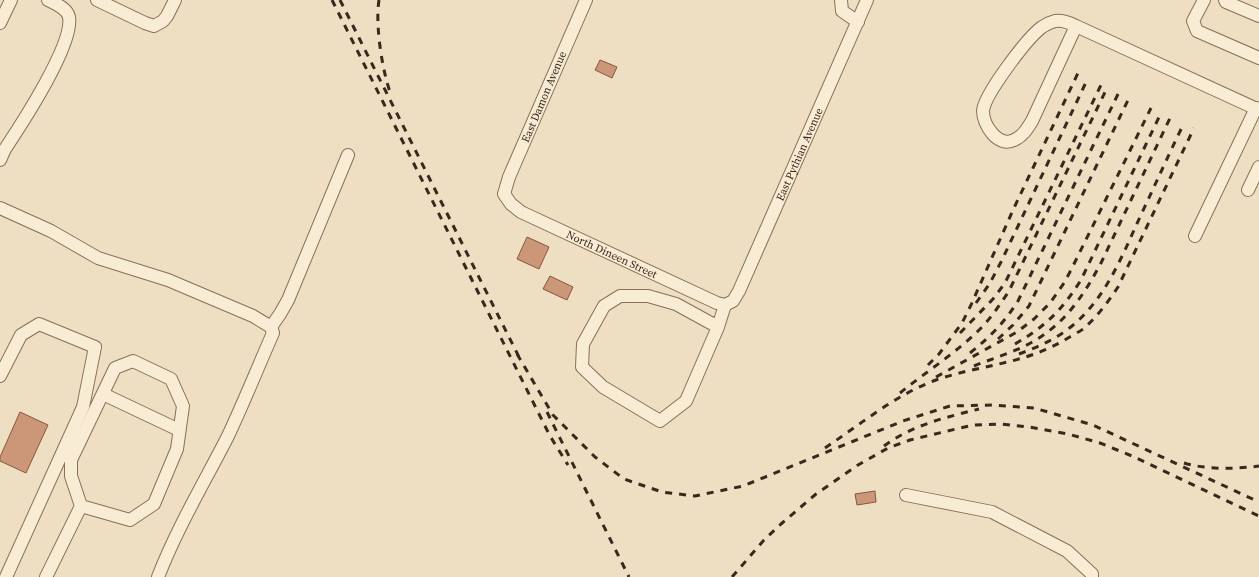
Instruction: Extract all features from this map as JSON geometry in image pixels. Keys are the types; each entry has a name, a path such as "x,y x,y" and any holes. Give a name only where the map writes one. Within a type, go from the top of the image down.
{"street":[{"path":"0,23 11,0"},
{"path":"97,0 154,26 163,21 175,0"},
{"name":"East Damon Avenue","path":"504,194 509,177 586,0"},
{"path":"841,0 842,11 858,22"},
{"name":"East Pythian Avenue","path":"725,305 733,300 739,291 867,0"},
{"path":"1204,0 1193,21 1197,31 1259,58"},
{"path":"1225,0 1259,16"},
{"path":"0,160 36,99 64,45 69,17 65,10 53,2"},
{"path":"1076,26 1032,121 1024,134 1012,141 1005,141 996,137 984,122 983,110 988,98 1013,59 1042,26 1056,21 1066,22 1076,26 1258,109 1195,236"},
{"path":"271,327 288,300 348,155"},
{"path":"1248,190 1259,167"},
{"name":"North Dineen Street","path":"504,194 511,204 522,212 710,300 725,305"},
{"path":"0,208 38,224 98,258 168,280 253,316 271,327 273,333 229,434 180,527 158,577"},
{"path":"718,328 676,304 648,296 620,296 604,306 583,344 582,367 603,387 660,421 686,402 718,328 725,305"},
{"path":"0,376 21,335 39,324 95,347 83,407 6,577"},
{"path":"46,577 81,506 71,476 72,460 115,368 133,361 172,379 183,406 180,430 176,449 154,504 130,520 81,506"},
{"path":"103,394 180,430"},
{"path":"906,495 992,512 1068,551 1092,575"}],"building":[{"path":"600,60 617,67 612,78 595,70"},
{"path":"527,237 549,247 539,269 517,259"},
{"path":"550,276 573,287 567,300 543,289"},
{"path":"20,412 48,425 26,473 0,461 0,457"},
{"path":"875,491 876,502 857,505 855,494"}],"railway":[{"path":"332,0 550,436 568,465"},
{"path":"340,0 520,359"},
{"path":"379,0 378,21 380,46 384,71 390,92"},
{"path":"928,365 939,354 962,323 1013,210 1078,73"},
{"path":"976,303 990,283 1001,262 1088,78"},
{"path":"960,333 993,299 1005,283 1101,85"},
{"path":"900,393 974,335 987,322 1003,300 1009,291 1107,88"},
{"path":"970,353 996,329 1018,301 1119,92"},
{"path":"998,339 1013,325 1029,306 1129,98"},
{"path":"936,377 1017,332 1034,319 1050,303 1071,270 1151,108"},
{"path":"1015,344 1036,331 1060,309 1081,280 1161,113"},
{"path":"974,366 1034,341 1052,329 1069,312 1089,284 1101,263 1171,116"},
{"path":"1019,354 1047,342 1066,331 1084,315 1094,303 1120,261 1184,123"},
{"path":"825,448 892,402 921,386 970,370 1035,354 1052,347 1083,329 1102,309 1118,287 1194,128"},
{"path":"517,354 553,415 595,457 624,479 662,492 695,496 743,486 903,421 950,406 992,405 1034,408 1093,425 1259,502"},
{"path":"884,446 906,432 918,427 979,409"},
{"path":"547,412 629,577"},
{"path":"732,577 764,540 781,524 816,494 858,465 888,448 910,440 973,425 1000,424 1029,427 1068,434 1100,443 1132,456 1259,516"},
{"path":"1184,463 1202,467 1222,468 1259,466"}]}
